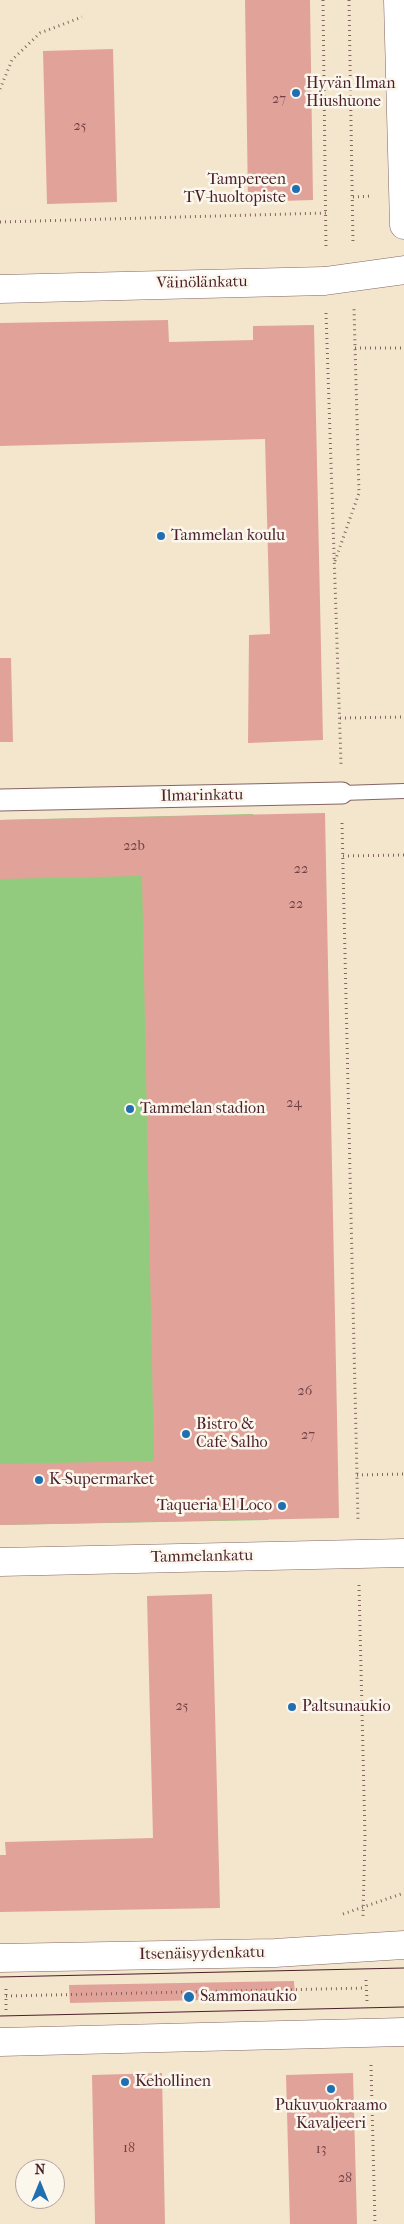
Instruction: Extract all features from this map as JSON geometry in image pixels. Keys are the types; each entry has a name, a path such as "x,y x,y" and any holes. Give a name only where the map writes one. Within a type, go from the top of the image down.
{"main road":[{"path":"398,0 404,226"},
{"name":"Väinölänkatu","path":"0,289 325,281 404,270"},
{"name":"Tammelankatu","path":"0,1562 404,1553"},
{"name":"Itsenäisyydenkatu","path":"3,1958 275,1953 404,1945"},
{"path":"3,2042 404,2032"}],"street":[{"name":"Ilmarinkatu","path":"0,800 342,793"}],"lane":[{"name":"Ilmarinkatu","path":"342,793 404,791"}],"path":[{"path":"0,89 12,60 40,33 82,17"},
{"path":"0,222 326,213"},
{"path":"354,348 404,348"},
{"path":"334,564 342,793"},
{"path":"340,718 404,717"},
{"path":"374,2224 369,2032 363,1907 365,1836 343,856 404,856"},
{"path":"358,1475 404,1474"},
{"path":"363,1907 404,1893"},
{"path":"3,1958 6,1996 3,2042"},
{"path":"6,1996 366,1988"}],"green space":[{"name":"Tammelan stadion","path":"253,814 268,1520 0,1525 0,820"}],"building":[{"path":"245,0 310,0 313,200 248,202"},
{"path":"113,49 117,202 47,204 43,51"},
{"path":"168,320 169,342 253,340 253,326 314,325 323,740 248,743 249,635 270,634 265,439 0,446 0,323"},
{"path":"0,658 11,658 13,742 0,742"},
{"path":"325,813 339,1518 0,1525 0,1464 154,1461 142,876 0,879 0,820"},
{"path":"212,1594 220,1908 0,1912 0,1855 6,1855 5,1842 153,1838 147,1596"},
{"path":"294,1981 295,1998 70,2003 69,1985"},
{"path":"162,2073 165,2224 95,2224 92,2075"},
{"path":"353,2073 357,2224 290,2224 286,2075"}],"tram line":[{"path":"0,1977 404,1968"},
{"path":"0,2016 404,2007"}],"place":[{"name":"Hyvän Ilman Hiushuone","path":"296,93"},
{"name":"Tampereen TV-huoltopiste","path":"296,189"},
{"name":"Tammelan koulu","path":"161,536"},
{"name":"Tammelan stadion","path":"130,1109"},
{"name":"Bistro & Cafe Salho","path":"186,1434"},
{"name":"K-Supermarket","path":"39,1480"},
{"name":"Taqueria El Loco","path":"282,1506"},
{"name":"Paltsunaukio","path":"292,1707"},
{"name":"Sammonaukio","path":"189,1997"},
{"name":"Kehollinen","path":"125,2082"},
{"name":"Pukuvuokraamo Kavaljeeri","path":"331,2089"}]}
